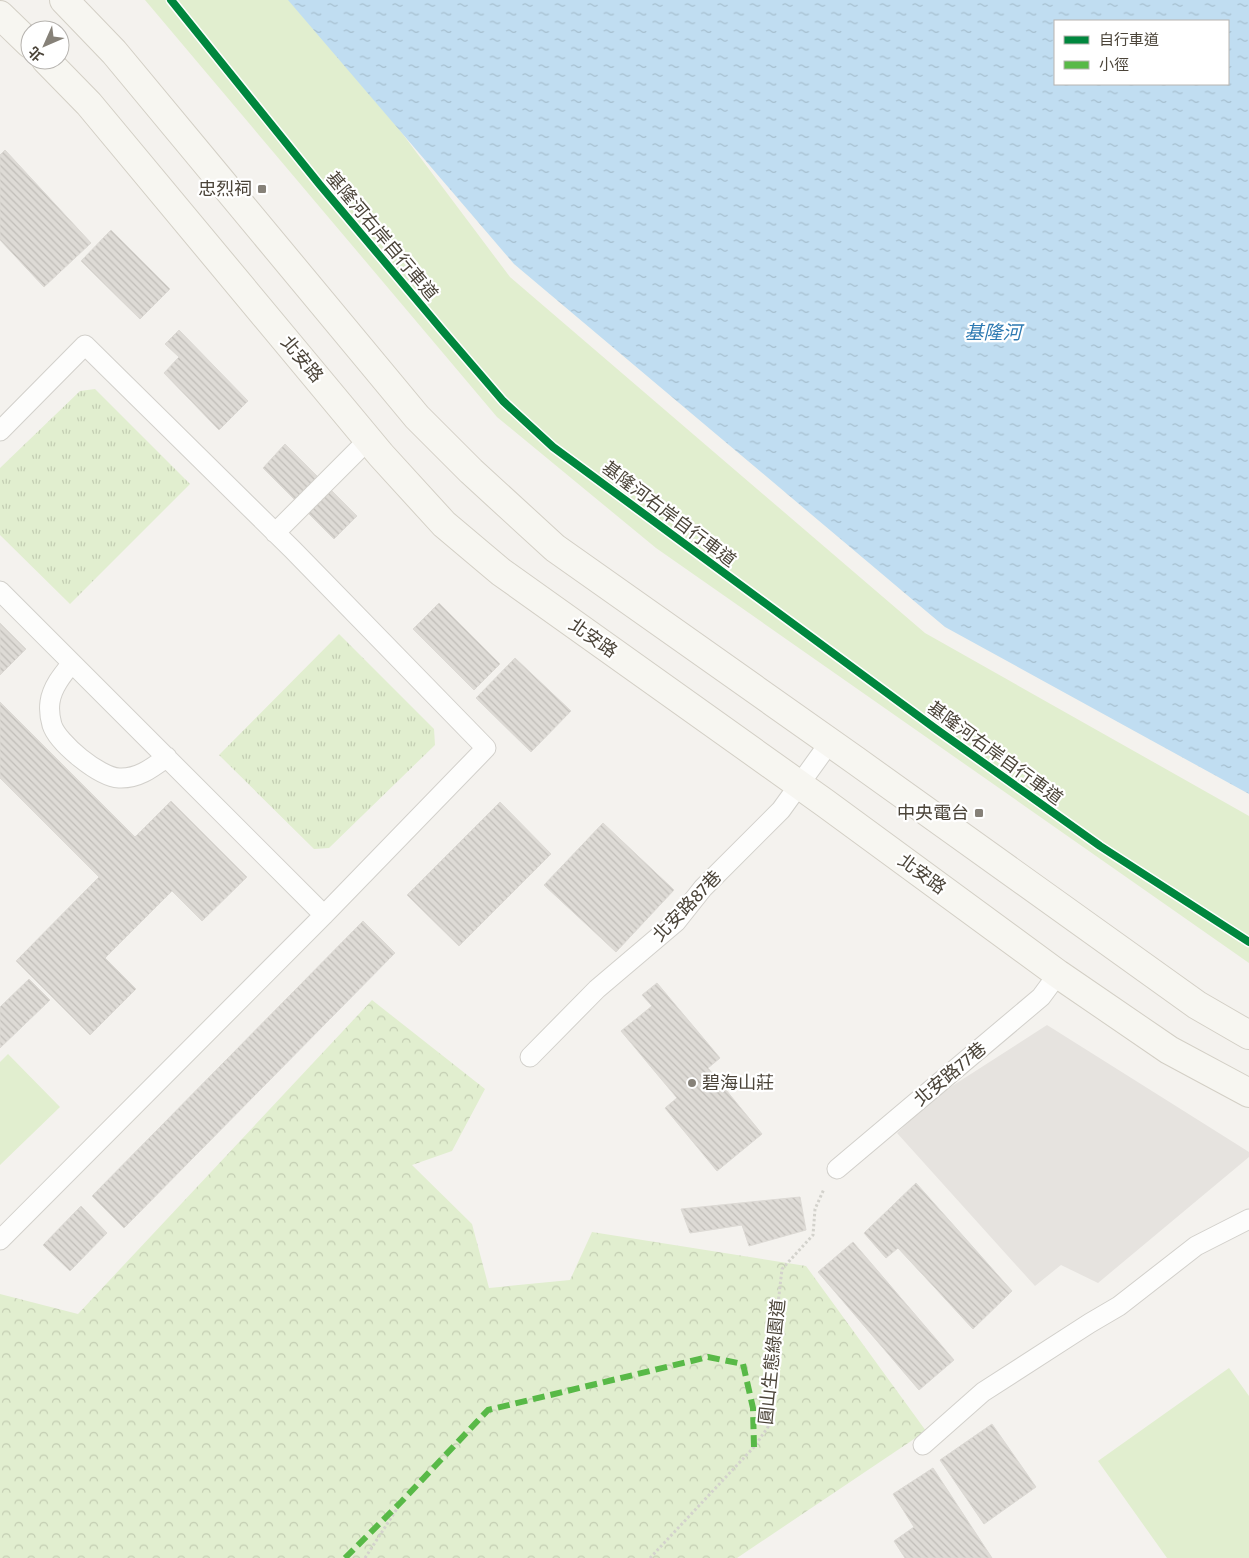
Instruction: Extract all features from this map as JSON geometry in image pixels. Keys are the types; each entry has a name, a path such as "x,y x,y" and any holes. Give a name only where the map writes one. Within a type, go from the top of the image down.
{"main road":[{"path":"64,0 114,52 417,417 471,471 555,548 1197,1005 1249,1035"},
{"path":"0,15 20,34"},
{"name":"北安路","path":"56,70 89,104 369,440 444,524 501,572 799,785 1058,974 1169,1050 1249,1094"}],"lane":[{"path":"0,432 85,345 275,533 486,748 324,915 0,1240"},
{"path":"275,533 369,440"},
{"path":"0,591 324,915"},
{"path":"72,662 54,688 49,703 52,726 72,751 107,776 118,778 128,778 141,774 152,769 166,757"},
{"name":"北安路87巷","path":"530,1057 597,989 676,922 703,888 781,810 830,742"},
{"name":"北安路77巷","path":"836,1169 1042,997 1058,974"},
{"path":"923,1446 983,1392 1090,1322 1119,1306 1196,1246 1249,1219"}],"path":[{"path":"365,1558 402,1501"}],"green space":[{"path":"145,0 302,0 510,277 925,633 1249,816 1249,963 656,548 497,417"},
{"path":"95,389 190,484 70,604 0,535 0,468 80,391"},
{"path":"339,634 434,729 435,745 329,848 314,849 219,755"},
{"path":"372,1000 485,1089 452,1151 412,1165 472,1224 489,1288 570,1280 592,1232 806,1266 926,1431 737,1558 0,1558 0,1294 78,1314"},
{"path":"8,1054 60,1107 0,1165 0,1062"},
{"path":"1229,1368 1249,1396 1249,1558 1167,1558 1098,1461"}],"shaded area":[{"path":"1047,1025 1249,1152 1249,1157 1098,1283 1061,1265 1035,1286 897,1133 935,1097"}],"water":[{"name":"基隆河","path":"288,0 1249,0 1249,794 945,627 514,264"}],"building":[{"path":"5,150 91,243 44,287 0,240 0,155"},
{"path":"111,230 170,289 140,319 81,261"},
{"path":"179,330 248,401 219,430 164,373 179,357 165,344"},
{"path":"285,444 357,516 334,539 263,468"},
{"path":"439,603 500,664 474,690 413,629"},
{"path":"0,623 26,649 0,675"},
{"path":"515,658 571,711 531,752 476,698"},
{"path":"0,702 135,837 171,801 247,877 202,921 172,891 105,958 136,989 90,1035 16,961 99,877 0,778"},
{"path":"500,802 551,854 459,946 407,895"},
{"path":"603,823 674,890 616,952 544,885"},
{"path":"363,921 395,953 124,1228 92,1196"},
{"path":"29,979 50,1000 0,1048 0,1007"},
{"name":"碧海山莊","path":"657,983 720,1058 708,1068 762,1134 717,1171 665,1108 677,1098 621,1031 652,1006 642,995"},
{"path":"916,1183 1012,1291 973,1329 898,1248 886,1258 864,1233"},
{"path":"800,1197 806,1230 749,1246 742,1225 690,1233 681,1209"},
{"path":"81,1206 107,1233 70,1271 43,1245"},
{"path":"853,1242 954,1360 919,1390 818,1272"},
{"path":"992,1424 1036,1487 984,1524 940,1460"},
{"path":"933,1468 992,1558 905,1558 894,1541 914,1527 893,1494"}],"marked path":[{"path":"345,1558 488,1410 708,1357 743,1364 753,1408 754,1447"}],"cycle path":[{"name":"基隆河右岸自行車道","path":"171,0 320,185 442,330 503,401 553,447 936,729 1100,846 1249,942"}],"place":[{"name":"忠烈祠","path":"262,189"},
{"name":"中央電台","path":"979,813"},
{"name":"碧海山莊","path":"692,1083"}]}
